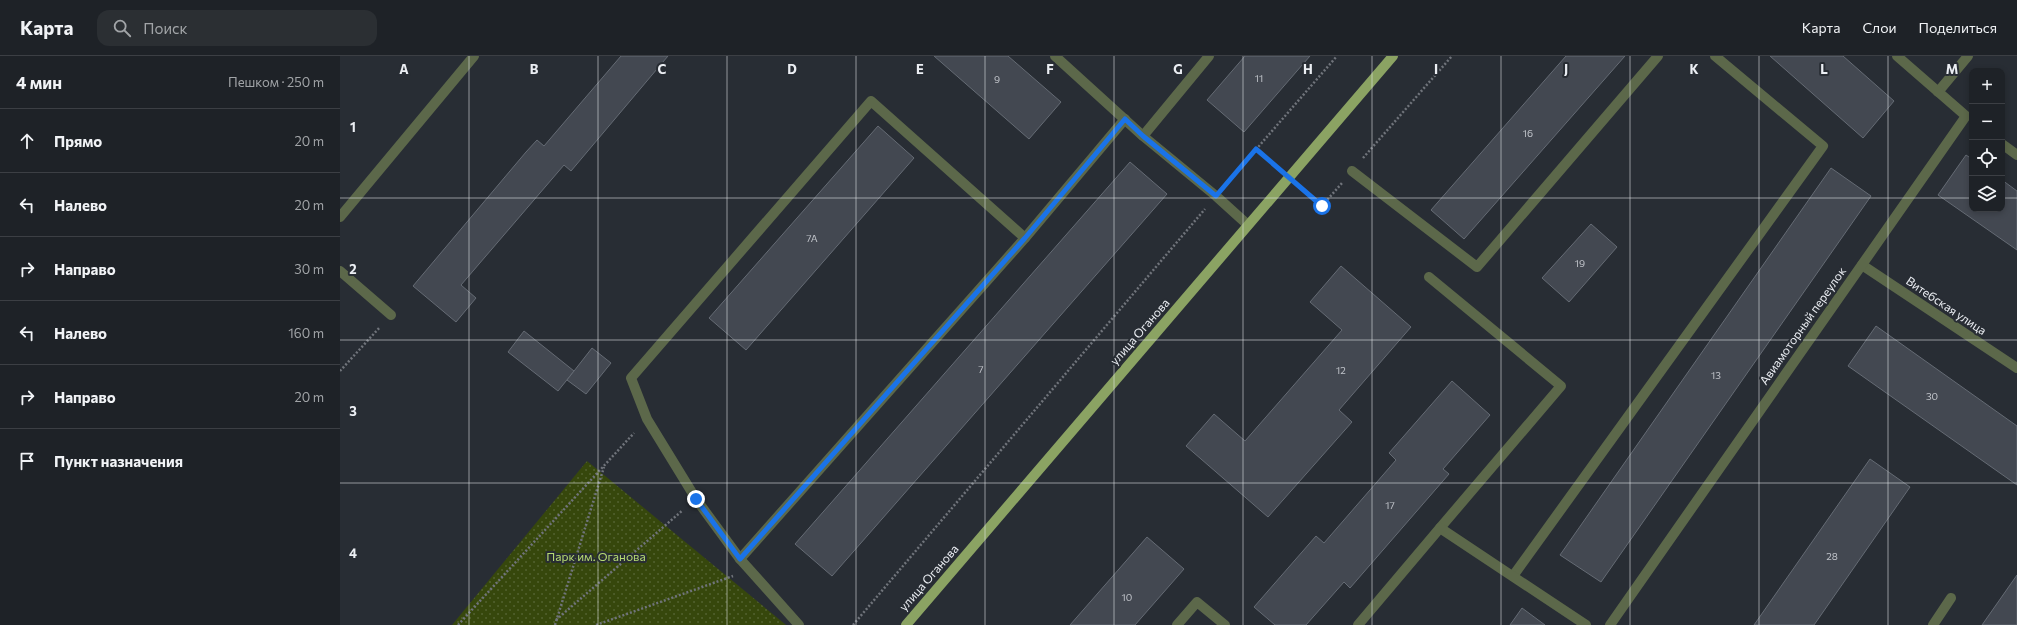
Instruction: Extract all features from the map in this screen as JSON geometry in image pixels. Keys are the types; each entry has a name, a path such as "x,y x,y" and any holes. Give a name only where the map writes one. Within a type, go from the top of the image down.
{"main road":[{"name":"улица Оганова","path":"906,625 1393,56"}],"street":[{"path":"340,217 474,56"},
{"path":"1055,56 1143,136 1216,196 1248,225"},
{"path":"1143,136 1209,56"},
{"path":"1352,171 1477,267 1658,56"},
{"path":"1513,576 1823,146 1715,56"},
{"name":"Авиамоторный переулок","path":"1610,625 1862,265 1969,118 1897,56"},
{"path":"1938,92 1968,56"},
{"path":"799,625 740,559 696,499 647,419 630,378 871,101 1025,238"},
{"path":"740,559 1025,238 1125,119"},
{"path":"2005,146 2017,155"},
{"name":"Витебская улица","path":"1862,265 2017,368"},
{"path":"340,271 391,315"},
{"path":"1358,625 1561,386 1429,276"},
{"path":"1440,528 1586,625"},
{"path":"1933,625 1951,598"},
{"path":"1177,625 1197,602 1225,625"}],"path":[{"path":"853,625 1216,196 1337,56"},
{"path":"1256,149 1322,206 1452,56"},
{"path":"340,371 391,315"},
{"path":"458,625 647,419"},
{"path":"555,625 605,465"},
{"path":"556,620 696,499"},
{"path":"596,625 749,570"}],"green space":[{"name":"Парк им. Оганова","path":"587,461 786,625 452,625"}],"building":[{"path":"621,56 668,56 571,171 564,165 461,285 476,298 456,322 413,286 526,152 537,140 544,146"},
{"path":"934,56 1008,56 1061,102 1029,139"},
{"path":"1245,56 1310,56 1244,132 1207,100"},
{"path":"1566,56 1625,56 1464,239 1431,210"},
{"path":"1770,56 1843,56 1894,101 1863,138"},
{"path":"878,126 914,158 746,350 709,318"},
{"path":"1966,155 1969,157 1969,212 2005,212 2005,182 2017,191 2017,250 1938,195"},
{"path":"1130,162 1167,194 832,576 795,544"},
{"path":"1831,168 1871,196 1601,582 1560,555"},
{"path":"1591,224 1617,247 1569,302 1542,278"},
{"path":"1341,266 1411,327 1339,410 1352,422 1268,517 1186,446 1214,414 1245,441 1342,330 1310,302"},
{"path":"1876,326 2017,426 2017,485 1848,366"},
{"path":"524,331 574,371 558,391 508,352"},
{"path":"592,348 611,363 586,394 567,380"},
{"path":"1452,381 1490,415 1443,469 1449,474 1350,588 1344,582 1306,625 1275,625 1254,607 1316,536 1324,543 1396,460 1389,453"},
{"path":"1870,459 1910,487 1814,625 1754,625"},
{"path":"1147,537 1184,569 1135,625 1070,625"},
{"path":"2017,575 2017,625 1982,625"},
{"path":"1522,608 1545,625 1510,625"}],"route":[{"path":"696,499 740,559 1025,238 1125,119 1143,136 1216,196 1256,149 1322,206"}]}
